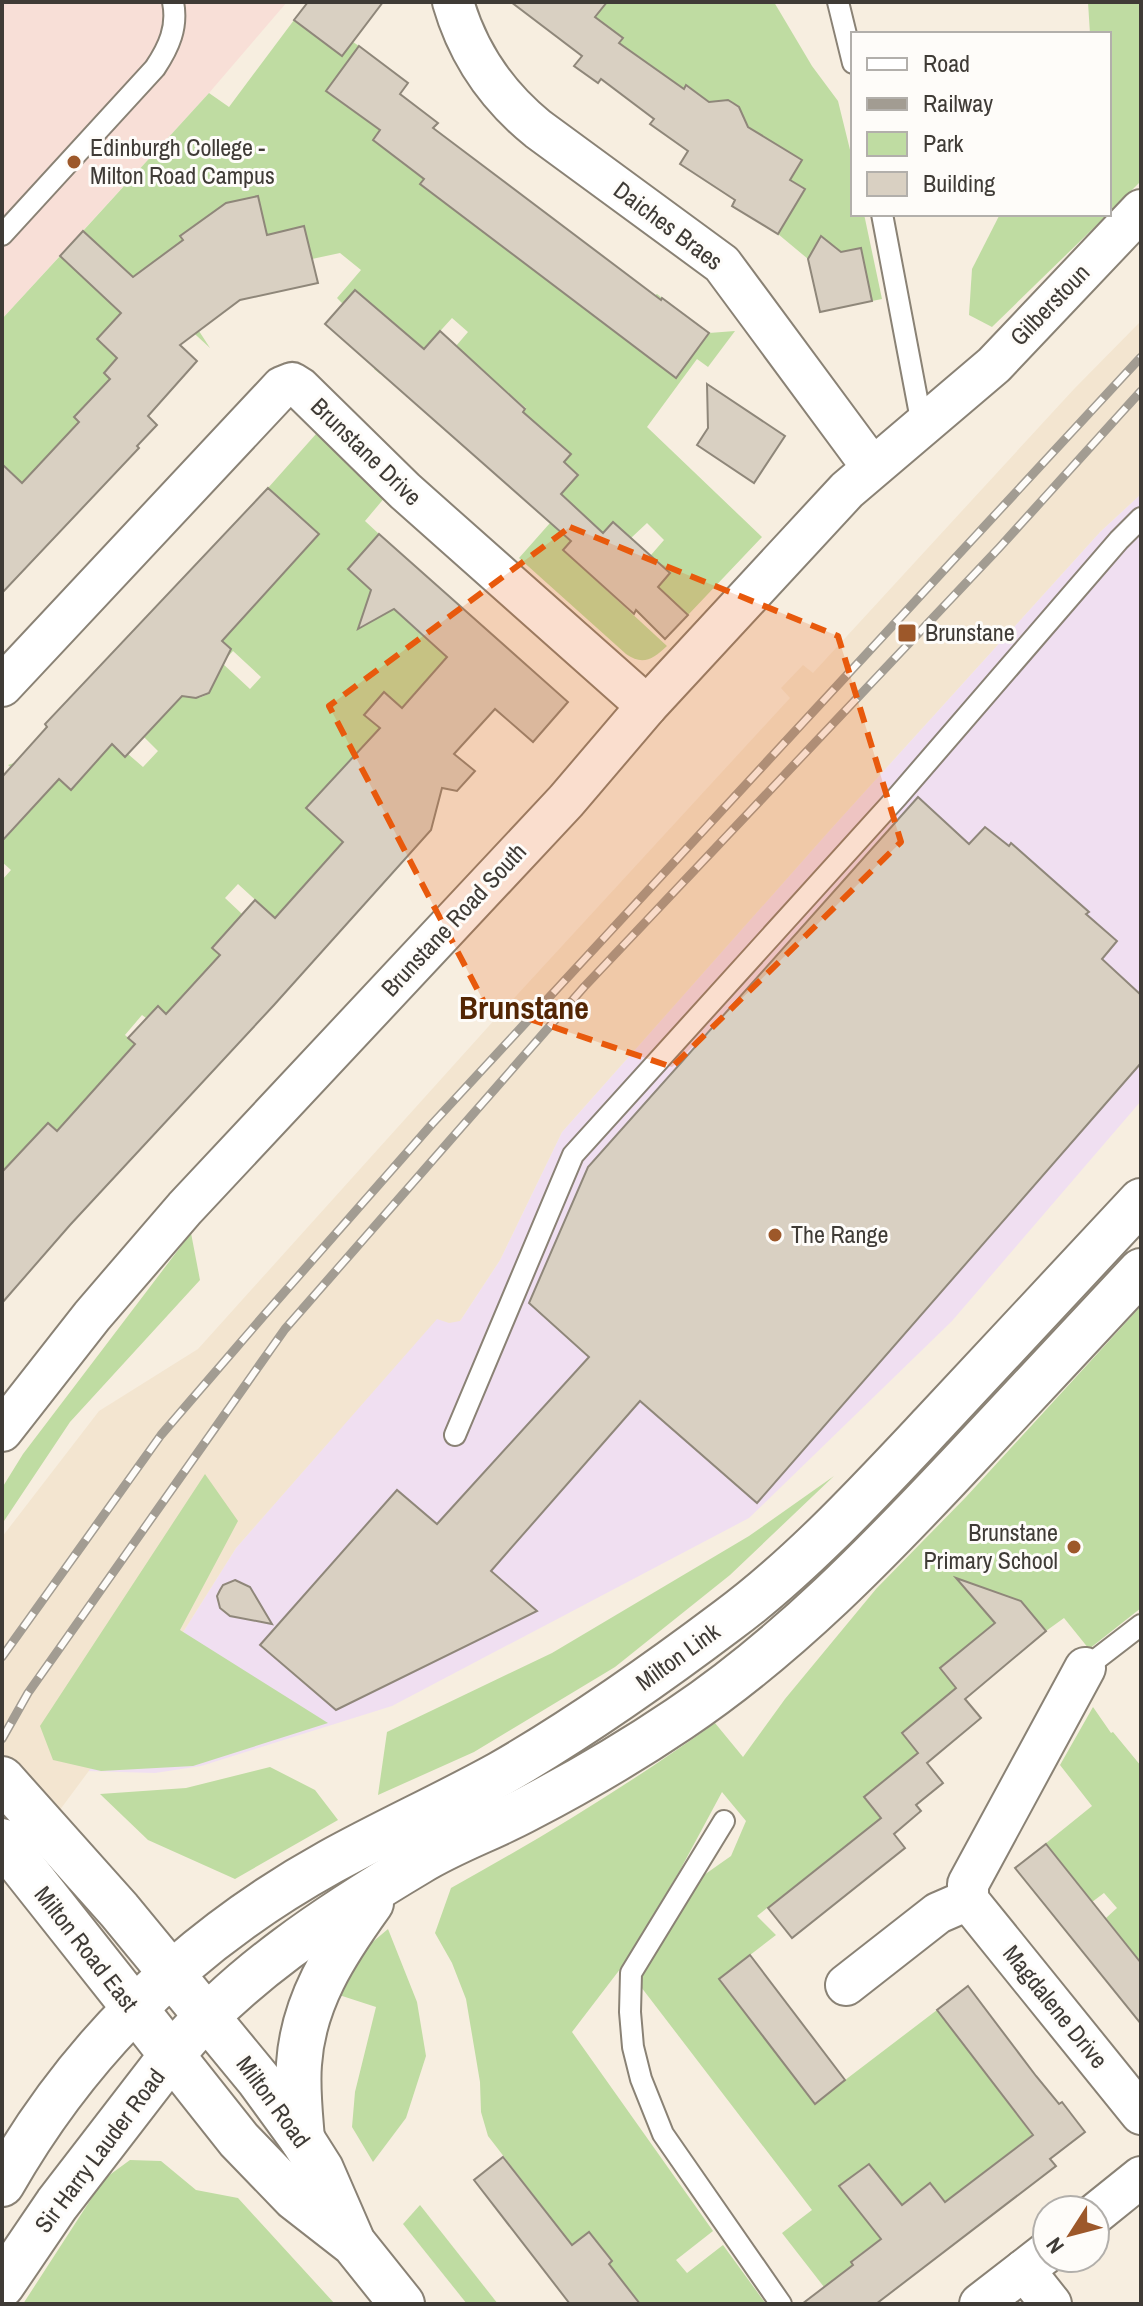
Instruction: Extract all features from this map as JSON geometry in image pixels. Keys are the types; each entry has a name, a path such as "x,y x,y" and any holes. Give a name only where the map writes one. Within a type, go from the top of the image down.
{"main road":[{"name":"Milton Link","path":"133,2007 171,1972 231,1925 327,1863 498,1775 586,1722 734,1616 880,1481 1141,1201"},
{"name":"Milton Link","path":"171,2056 208,2016 281,1952 421,1860 526,1810 609,1763 680,1718 754,1662 817,1610 908,1520 1141,1271"},
{"name":"Milton Road East","path":"2,1779 13,1834 133,2007 171,2056"},
{"name":"Milton Road East","path":"13,1834 171,1972"},
{"path":"302,2139 299,2065 308,2010 334,1957 384,1885"},
{"name":"Milton Road","path":"171,1972 302,2139 321,2169 354,2244"},
{"path":"2,2184 24,2145 64,2087 133,2007"},
{"name":"Milton Road","path":"171,2056 239,2140 295,2198 354,2244 402,2304"},
{"name":"Sir Harry Lauder Road","path":"2,2285 57,2204 171,2056"},
{"path":"137,2101 164,2099 194,2106 239,2140"}],"street":[{"name":"Daiches Braes","path":"453,2 461,28 478,63 511,105 538,129 722,264 872,467"},
{"name":"Gilberstoun","path":"957,397 994,365 1141,210"},
{"name":"Brunstane Drive","path":"2,686 282,387 292,383 405,491 647,706"},
{"name":"Brunstane Road South","path":"2,1431 92,1316 185,1208 566,801 647,706 847,490 957,397"},
{"path":"846,1985 938,1913 968,1900 968,1884 1085,1668"},
{"name":"Magdalene Drive","path":"968,1900 1141,2114"},
{"path":"1111,2201 1141,2177"},
{"path":"980,2304 1031,2264"},
{"path":"1040,2274 1051,2304"}],"lane":[{"path":"2,235 155,68 167,50 174,30 173,2"},
{"path":"838,2 851,56"},
{"path":"882,216 922,425"},
{"path":"455,1435 573,1155 898,796 1141,518"},
{"path":"1085,1668 1141,1625"},
{"path":"724,1821 631,1973 633,2047 641,2079 663,2134 781,2304"}],"highlighted area":[{"path":"570,527 838,636 901,842 672,1067 485,1004 329,706"}],"shaded area":[{"name":"Edinburgh College - Milton Road Campus","path":"2,2 287,2 209,93 2,319"},
{"path":"1141,321 1141,494 1100,532 562,1132 500,1260 460,1321 449,1323 437,1319 236,1548 134,1710 2,1888 2,1537 99,1411 198,1349 790,698 781,688 803,665 813,673 1074,389"},
{"path":"1141,494 1141,1101 952,1321 749,1518 392,1706 201,1766 155,1773 87,1771 134,1710 236,1548 437,1318 460,1321 500,1260 562,1132 1100,532"}],"green space":[{"path":"599,2 774,2 812,66 838,101 851,154 851,216 864,216 882,299 872,301 861,248 841,252 827,241 808,259 778,234 805,190 790,180 738,122 743,115 739,107 728,100 719,101 688,151 676,142 686,86 683,90 655,69 631,102 624,96 619,43 623,38 588,27 603,6"},
{"path":"1088,2 1141,2 1141,181 1111,211 1111,32 1090,32"},
{"path":"294,20 342,56 353,42 359,46 327,91 375,127 400,94 404,98 373,140 406,164 434,128 452,142 420,184 454,209 485,167 503,181 471,223 519,259 551,217 570,231 576,302 606,325 657,294 662,298 629,342 676,377 709,333 735,331 708,367 697,359 647,427 762,537 688,615 666,595 643,618 636,611 670,573 651,555 664,540 647,523 631,538 614,522 603,533 589,520 563,550 667,646 652,657 638,660 626,654 519,558 550,523 542,516 578,474 564,462 571,454 516,420 526,408 505,390 495,402 456,346 468,332 452,318 424,349 411,339 380,374 374,369 394,325 355,290 343,304 337,298 361,270 340,253 312,259 304,227 267,235 257,196 233,202 183,240 188,314 210,348 83,231 209,93 229,107"},
{"path":"999,216 1106,216 992,327 969,315 972,269"},
{"path":"60,256 122,313 97,339 140,380 113,363 104,372 110,379 74,417 123,465 57,445 48,455 61,466 40,488 2,485 2,319"},
{"path":"316,434 386,496 365,521 379,534 349,569 377,594 364,612 373,621 389,605 447,657 402,707 384,692 365,714 380,728 306,808 359,848 294,935 238,884 225,898 242,914 212,948 270,1001 215,1059 158,1006 146,1018 142,1015 125,1035 156,1063 106,1076 93,1091 108,1105 85,1158 48,1123 25,1147 55,1174 40,1190 74,1221 70,1225 6,1167 2,1170 2,880 11,870 2,862 2,832 42,797 8,765 14,763 43,788 55,775 71,790 84,776 95,740 60,708 62,706 78,721 82,717 125,756 128,754 143,767 158,751 144,737 174,704 115,650 123,641 179,693 183,690 198,698 209,693 222,641 269,589 294,543 304,551 319,534 268,488","holes":["233,651 261,677 250,689 222,663"]},
{"path":"191,1233 200,1280 70,1422 2,1524 2,1488 23,1454"},
{"path":"1141,1306 1141,1608 1089,1649 1064,1618 1046,1631 1021,1601 997,1593 981,1606 995,1623 940,1668 956,1688 903,1733 918,1753 881,1818 757,1916 776,1935 719,1979 815,2103 937,2010 1032,2135 945,2202 930,2184 899,2237 872,2245 851,2261 853,2265 824,2287 782,2233 812,2210 638,1983 704,1875 731,1856 746,1821 722,1792 624,1964 572,2032 713,2231 676,2260 687,2273 723,2245 766,2304 618,2304 609,2264 589,2232 572,2245 488,2136 481,2112 480,2082 466,1999 452,1963 435,1933 451,1888 586,1809 715,1723 743,1757 785,1699 876,1589 966,1497","holes":["868,2164 879,2177 849,2199 840,2186"]},
{"path":"205,1474 238,1521 180,1630 328,1723 193,1766 101,1771 53,1760 40,1726"},
{"path":"834,1476 730,1575 615,1667 474,1752 378,1795 387,1732 552,1653 749,1536"},
{"path":"1093,1707 1111,1733 1141,1766 1141,1963 1106,1918 1117,1908 1104,1893 1092,1902 1045,1844 1092,1806 1060,1765"},
{"path":"270,1767 315,1790 338,1820 235,1879 148,1840 100,1794 186,1788"},
{"path":"388,1929 417,2002 426,2056 406,2118 373,2162 352,2127 355,2092 376,2007 336,1994 362,1951"},
{"path":"130,2160 161,2161 196,2190 238,2198 335,2304 23,2304 104,2179"},
{"path":"420,2205 498,2304 467,2304 403,2224"}],"building":[{"path":"308,2 383,2 342,56 294,20"},
{"path":"511,2 607,2 595,17 623,38 619,43 684,89 686,85 709,102 728,100 733,103 739,107 748,127 802,160 790,180 805,189 778,234 732,206 735,200 680,164 688,151 650,124 654,119 601,79 598,83 574,66 582,56"},
{"path":"359,46 408,83 400,94 438,123 433,128 709,333 676,378 420,184 424,179 373,140 380,130 326,91"},
{"path":"258,196 267,235 304,226 318,283 240,300 180,345 197,361 148,416 157,425 2,593 2,464 22,483 79,422 74,417 110,379 104,373 117,358 97,339 121,313 60,256 83,231 133,277 183,240 180,236 226,203"},
{"path":"821,236 841,252 861,248 872,301 820,312 808,259"},
{"path":"355,290 424,349 440,331 571,454 564,462 578,475 561,494 603,533 613,522 670,573 658,587 688,615 665,639 636,610 634,614 563,550 571,541 325,324"},
{"path":"707,384 785,436 754,483 697,445 708,428"},
{"path":"268,488 319,534 222,641 231,649 209,693 196,698 182,696 125,757 112,744 71,790 59,779 2,841 2,777 47,727 45,724"},
{"path":"379,534 568,702 533,742 495,709 454,754 475,771 457,791 442,788 431,830 2,1303 2,1172 48,1123 57,1131 135,1044 128,1038 158,1006 166,1014 220,955 212,948 255,900 275,918 343,842 306,808 380,728 364,715 384,692 402,708 447,657 394,609 358,629 371,590 348,569"},
{"name":"The Range","path":"918,797 969,844 985,827 1009,846 1011,843 1117,941 1102,959 1141,995 1141,1063 757,1503 640,1401 491,1571 537,1611 336,1710 260,1645 397,1490 437,1524 589,1357 529,1303 588,1167"},
{"path":"956,1578 1021,1601 1046,1631 965,1699 981,1718 927,1763 943,1783 916,1805 921,1811 894,1834 905,1848 792,1938 768,1908 881,1818 864,1797 918,1753 902,1733 956,1688 940,1668 995,1623"},
{"path":"235,1580 250,1587 272,1624 230,1616 220,1608 217,1596 220,1590 223,1585"},
{"path":"1046,1844 1141,1963 1141,2024 1015,1868"},
{"path":"750,1955 845,2080 815,2104 719,1979"},
{"path":"968,1986 1036,2076 1059,2104 1062,2102 1085,2132 1050,2159 1056,2166 876,2304 802,2304 881,2239 839,2186 869,2164 902,2205 930,2183 945,2202 1033,2135 937,2010"},
{"path":"503,2157 572,2245 589,2232 640,2304 570,2304 474,2180"}],"railway":[{"path":"2,1657 161,1435 266,1313 432,1124 1141,357"},
{"path":"2,1739 28,1693 285,1329 584,987 999,548 1141,391"}],"place":[{"name":"Edinburgh College - Milton Road Campus","path":"74,162"},
{"name":"Brunstane","path":"907,633"},
{"name":"The Range","path":"775,1235"},
{"name":"Brunstane Primary School","path":"1074,1547"}],"district":[{"name":"Brunstane","path":"524,1008"}]}
